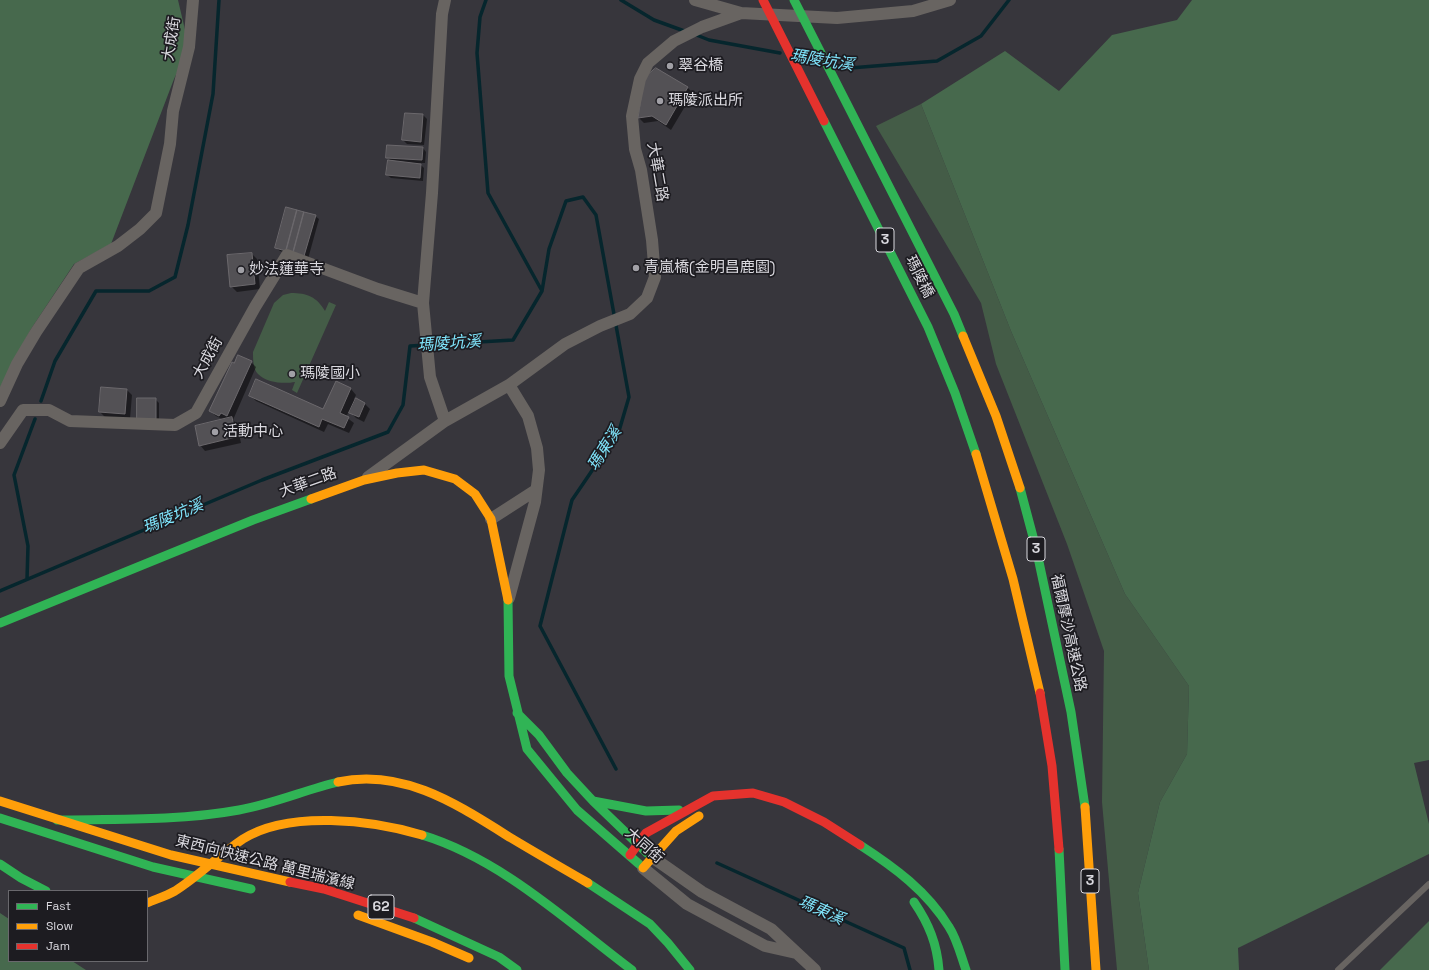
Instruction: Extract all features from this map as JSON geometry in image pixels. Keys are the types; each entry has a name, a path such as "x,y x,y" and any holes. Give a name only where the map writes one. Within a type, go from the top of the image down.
{"main road":[{"name":"瑪陵橋","path":"763,0 928,327 966,419 1008,556 1029,640 1042,707 1056,802 1065,970"},
{"name":"瑪陵橋","path":"794,0 954,314"},
{"name":"福爾摩沙高速公路","path":"954,314 996,416 1017,477 1034,541 1070,712 1083,793 1096,970"},
{"path":"364,480 397,473 424,470 455,479 475,494 491,519"},
{"name":"大華二路","path":"0,623 253,520 364,480"},
{"name":"大同街","path":"491,519 508,601 509,676 527,749 554,784 577,810 644,868"},
{"name":"大同街","path":"517,713 539,735 567,773 593,801 652,857"},
{"path":"57,820 208,815 240,809 344,779 378,779 406,782 459,806 602,892 637,915 658,932 690,970"},
{"path":"630,855 646,834 713,796 753,793 784,802 824,822 894,867 925,895 950,928 966,970"},
{"name":"東西向快速公路 萬里瑞濱線","path":"0,801 171,855 236,871 324,889 424,921 499,957 517,970"},
{"path":"593,801 631,811 662,813 686,810"},
{"path":"644,868 652,857 693,818 708,812"},
{"name":"東西向快速公路 萬里瑞濱線","path":"0,818 153,867 262,892"},
{"path":"148,903 173,892 199,873 227,849 240,841 272,826 304,821 374,825 426,837 472,856 517,884 632,970"},
{"path":"0,864 21,878 44,890"},
{"path":"908,897 928,923 936,943 939,970"},
{"name":"東西向快速公路 萬里瑞濱線","path":"348,912 432,942 478,962"}],"street":[{"name":"大成街","path":"0,401 17,364 36,332 79,268 118,246 140,229 156,213 170,144 173,111 189,47 193,0"},
{"path":"445,0 442,14 432,193 423,303 430,377 445,421"},
{"path":"695,0 741,13 837,18 913,11 950,0"},
{"name":"大華二路","path":"364,480 445,421 509,385 565,344 600,326 630,314 647,298 654,276 652,240 632,116 640,79 648,64 674,41 702,27 741,13"},
{"name":"大成街","path":"0,443 23,410 49,410 70,421 175,425 196,413 255,307 287,255 378,289 423,303"},
{"path":"508,601 536,490 539,470 537,448 528,416 509,385"},
{"path":"491,519 536,490"},
{"name":"大同街","path":"652,857 702,892 771,929 815,970"},
{"name":"大同街","path":"644,868 687,904 765,946 796,952"}],"lane":[{"path":"1338,970 1429,884"}],"green space":[{"path":"0,0 178,0 189,47 174,79 111,244 74,264 31,329 0,388"},
{"path":"1192,0 1429,0 1429,760 1414,763 1429,824 1429,854 1238,948 1239,970 1149,970 1138,893 1160,802 1187,754 1189,686 1125,594 1011,331 921,104 1005,51 1059,91 1112,35 1177,20"},
{"path":"921,104 1011,331 1125,594 1189,686 1187,754 1160,802 1138,893 1149,970 1117,970 1102,802 1104,651 1067,544 996,364 981,303 876,126"},
{"path":"291,293 307,295 315,299 325,311 329,302 336,305 297,393 292,390 295,382 286,383 271,381 258,374 255,369 253,358 253,352 274,303 283,295"},
{"path":"0,913 8,918 8,962 74,962 86,970 0,970"},
{"path":"1429,921 1429,970 1380,970"}],"building":[{"name":"瑪陵派出所","path":"656,68 688,87 666,125 652,116 638,118 644,78"},
{"path":"405,113 423,114 421,142 402,140"},
{"path":"387,145 423,147 422,160 386,158"},
{"path":"388,160 421,164 420,178 386,175"},
{"path":"286,207 297,210 286,251 275,248"},
{"path":"297,210 304,212 293,253 286,251"},
{"path":"304,212 316,215 304,256 293,253"},
{"name":"妙法蓮華寺","path":"252,253 255,284 230,287 227,255"},
{"path":"238,355 252,361 227,416 221,413 219,416 209,411 232,362 234,363"},
{"path":"256,379 323,409 336,381 351,388 340,413 349,417 344,428 322,419 319,427 249,396"},
{"path":"101,387 127,389 125,414 99,412"},
{"path":"137,398 156,398 156,419 137,419"},
{"path":"356,398 365,403 359,417 349,413"},
{"name":"活動中心","path":"232,417 236,437 199,446 195,426"}],"waterway":[{"path":"41,401 55,361 96,291 149,291 175,277 188,225 213,94 219,0"},
{"name":"瑪陵坑溪","path":"0,591 262,480 388,432 403,405 410,346 513,340 542,291 488,193 477,53 480,17 486,0"},
{"name":"瑪陵坑溪","path":"621,0 654,20 687,32"},
{"name":"瑪陵坑溪","path":"835,65 850,68 937,61 981,36 1009,0"},
{"name":"瑪陵坑溪","path":"694,34 709,40 780,53"},
{"name":"瑪陵坑溪","path":"802,58 815,60"},
{"name":"瑪東溪","path":"542,291 549,249 566,201 583,197 596,215 629,397 619,431 572,500 540,626 616,769"},
{"path":"27,579 28,546 14,475 35,419"},
{"name":"瑪東溪","path":"717,863 904,948 910,970"}],"traffic: fast":[{"path":"794,0 954,314 963,336"},
{"path":"824,121 928,327 955,393 976,454"},
{"path":"1020,488 1036,548 1071,712 1085,807"},
{"path":"0,623 253,520 311,499"},
{"path":"508,600 509,676 527,749 577,810 639,864"},
{"path":"517,713 539,735 567,773 593,801 647,853"},
{"path":"57,820 148,819 216,814 264,804 338,782"},
{"path":"593,801 646,811 679,810"},
{"path":"0,818 153,867 251,889"},
{"path":"422,835 479,859 506,875 558,912 632,970"},
{"path":"860,845 897,871 931,902 952,932 957,942 966,970"},
{"path":"1059,849 1065,970"},
{"path":"0,864 21,878 44,890"},
{"path":"588,883 650,924 690,970"},
{"path":"914,902 924,918 931,934 939,970"},
{"path":"414,918 499,957 517,970"}],"traffic: slow":[{"path":"963,336 996,416 1020,488"},
{"path":"976,454 1013,579 1040,693"},
{"path":"311,499 364,480 397,473 424,470 455,479 475,494 491,519 508,600"},
{"path":"338,782 362,779 385,780 408,785 429,792 471,813 520,844 588,883"},
{"path":"0,801 171,855 290,882"},
{"path":"1085,807 1096,970"},
{"path":"643,868 676,831 699,816"},
{"path":"148,903 172,893 184,885 243,839 262,830 283,824 331,820 379,825 422,835"},
{"path":"358,915 432,942 469,958"}],"traffic: jam":[{"path":"763,0 824,121"},
{"path":"1040,693 1052,766 1059,849"},
{"path":"630,855 646,833 713,796 753,793 784,802 824,822 860,845"},
{"path":"290,882 324,889 414,918"}],"place":[{"name":"翠谷橋","path":"670,66"},
{"name":"瑪陵派出所","path":"660,101"},
{"name":"青嵐橋(金明昌鹿園)","path":"636,268"},
{"name":"妙法蓮華寺","path":"241,270"},
{"name":"瑪陵國小","path":"292,374"},
{"name":"活動中心","path":"215,432"}]}
